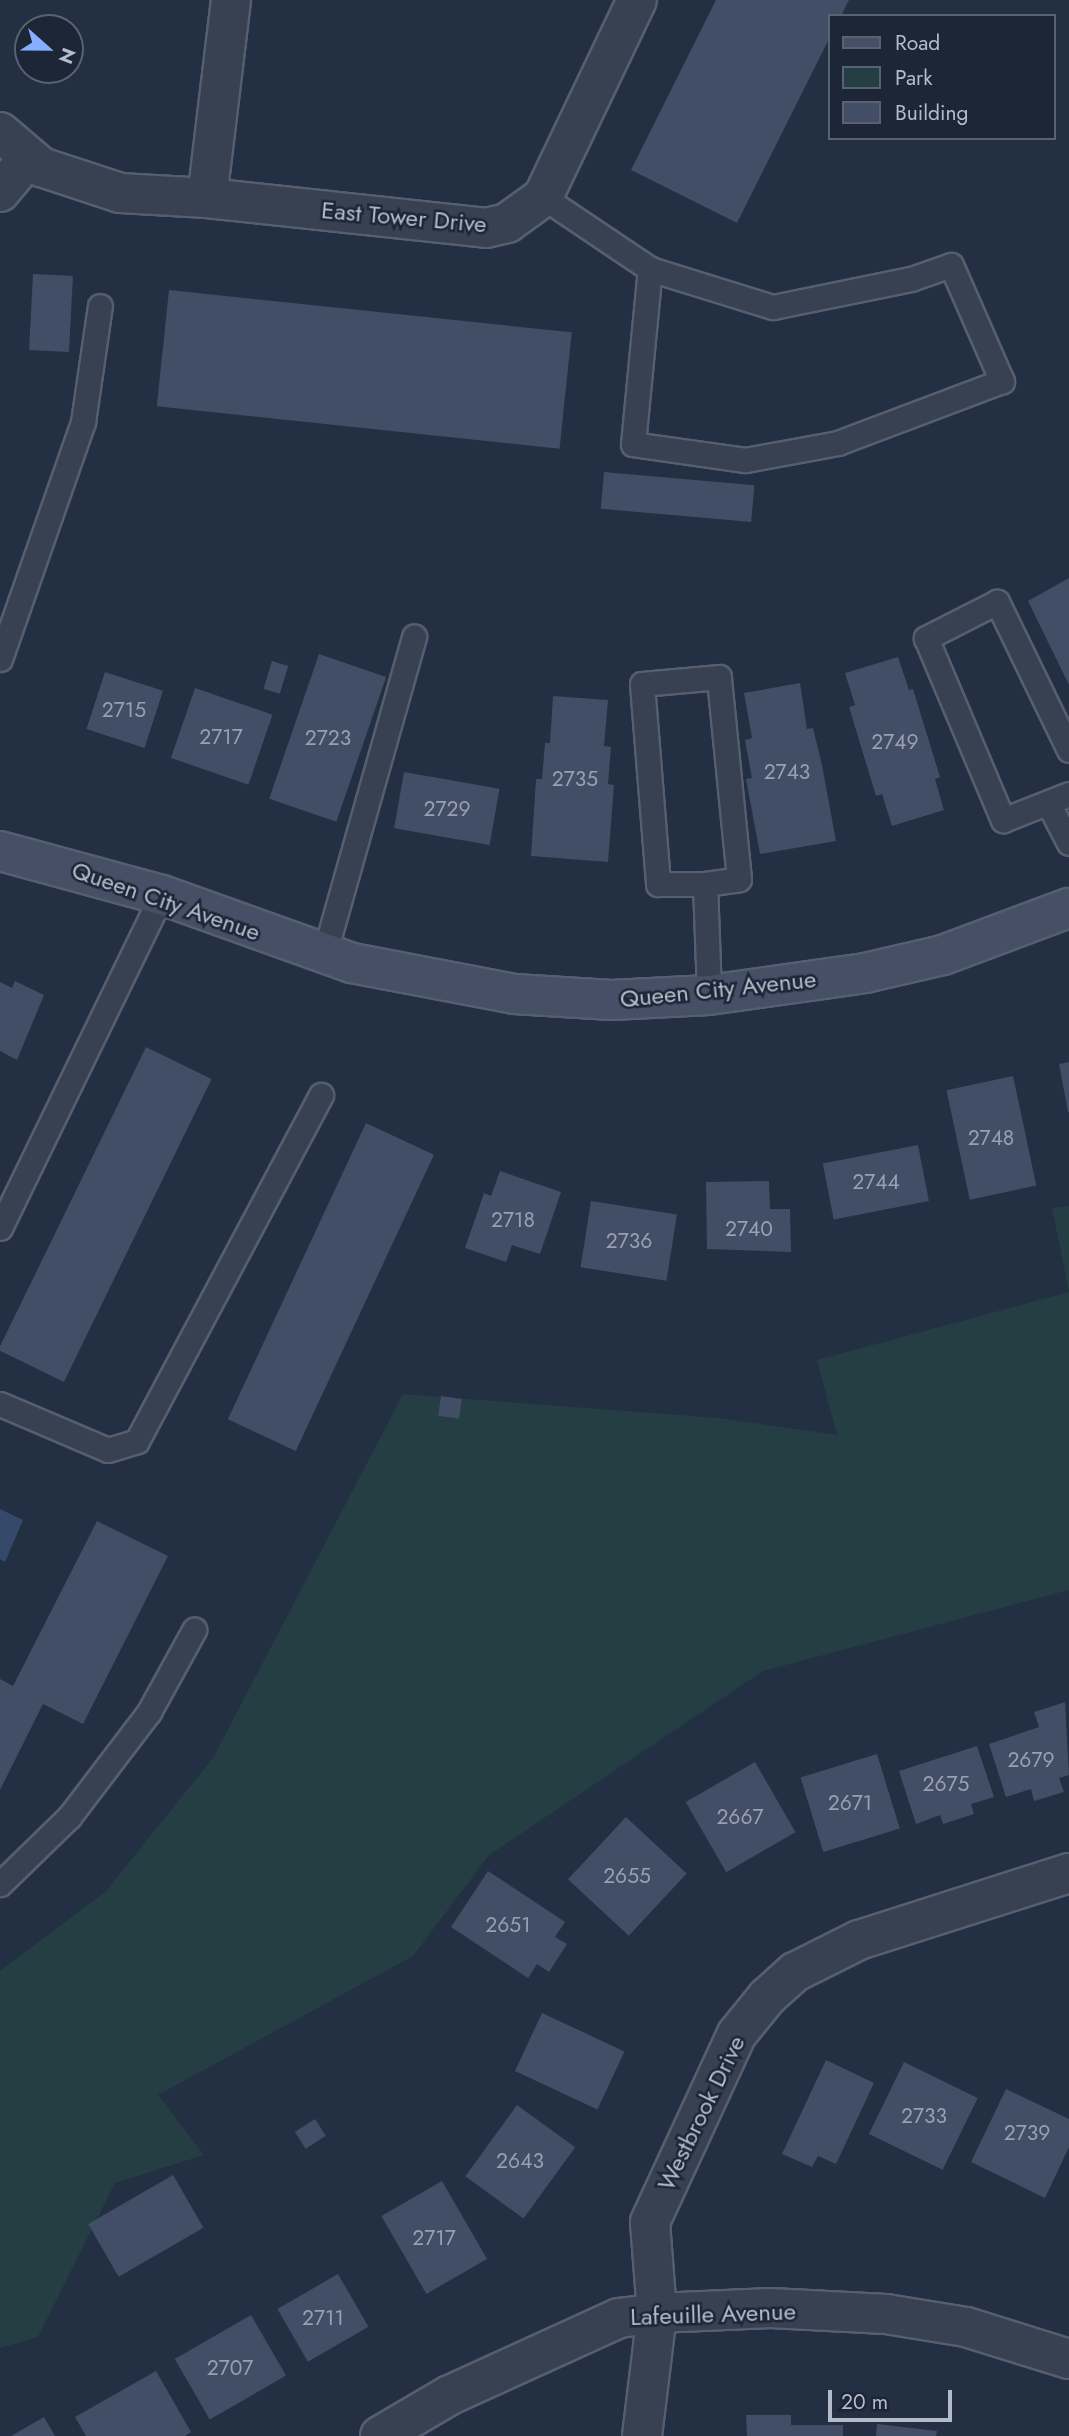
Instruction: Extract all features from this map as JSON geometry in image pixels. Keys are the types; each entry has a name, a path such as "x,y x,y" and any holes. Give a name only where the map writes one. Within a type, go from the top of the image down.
{"main road":[{"name":"Queen City Avenue","path":"0,851 162,895 324,955 418,979 514,994 612,1000 709,995 865,973 943,955 1069,908"}],"street":[{"path":"207,198 231,0"},
{"name":"East Tower Drive","path":"0,132 41,167 120,193 207,198 486,228 517,218 542,197 638,0"},
{"path":"0,192 29,157"},
{"name":"Westbrook Drive","path":"642,2436 657,2313 650,2222 737,2034 767,1997 795,1972 859,1940 1069,1873"},
{"name":"Lafeuille Avenue","path":"380,2436 450,2395 619,2318 657,2313 771,2308 886,2314 965,2327 1069,2359"}],"lane":[{"path":"542,197 650,269 773,307 911,279 951,265 1002,381 838,443 745,460 634,444 650,269"},
{"path":"0,659 83,422 100,306"},
{"path":"1069,750 997,602 926,638 1003,820 1059,798 1069,843"},
{"path":"324,955 414,636"},
{"path":"719,677 739,879 705,884 659,884 642,684 719,677"},
{"path":"705,884 709,995"},
{"path":"0,1228 162,895"},
{"path":"0,1404 108,1450 137,1441 321,1095"},
{"path":"0,1884 77,1807 149,1712 194,1630"}],"green space":[{"path":"1069,1206 1069,1292 1052,1208"},
{"path":"1069,1292 1069,1590 763,1671 489,1855 413,1956 158,2095 204,2155 115,2183 38,2337 0,2348 0,1971 106,1891 213,1758 403,1394 718,1418 837,1435 817,1360"}],"water":[{"path":"0,1509 23,1520 5,1562 0,1559"}],"building":[{"path":"716,0 849,0 842,14 828,14 828,41 737,223 631,170"},
{"path":"33,274 73,276 69,352 29,350"},
{"path":"169,290 572,332 560,449 157,406"},
{"path":"604,472 754,485 751,522 601,509"},
{"path":"1069,578 1069,685 1028,601"},
{"path":"319,654 386,677 336,822 269,799"},
{"path":"898,657 909,690 913,689 940,777 935,779 944,810 892,826 882,794 876,796 849,707 855,705 845,673"},
{"path":"272,661 288,666 280,694 264,689"},
{"path":"105,672 163,691 144,748 86,729"},
{"path":"800,683 807,729 813,728 836,841 760,854 746,779 752,778 745,740 752,738 744,693"},
{"path":"195,688 273,715 248,785 171,758"},
{"path":"553,696 608,700 604,746 611,747 608,784 614,785 608,862 531,856 536,779 542,779 545,743 550,743"},
{"path":"404,772 500,789 490,845 394,828"},
{"path":"15,981 44,995 17,1060 0,1051 0,982 12,988"},
{"path":"146,1047 212,1079 64,1382 0,1351 0,1346"},
{"path":"1069,1062 1069,1112 1068,1112 1059,1064"},
{"path":"1013,1076 1036,1186 970,1200 946,1090"},
{"path":"366,1123 434,1155 296,1451 228,1419"},
{"path":"918,1145 929,1201 834,1219 823,1164"},
{"path":"500,1171 561,1192 540,1254 512,1245 506,1262 465,1248 484,1193 491,1196"},
{"path":"769,1181 770,1209 790,1209 791,1252 707,1249 706,1182"},
{"path":"591,1201 677,1215 666,1281 581,1267"},
{"path":"441,1396 462,1399 459,1419 438,1416"},
{"path":"97,1521 168,1556 83,1724 43,1704 0,1790 0,1679 13,1686"},
{"path":"1065,1702 1069,1775 1059,1778 1064,1792 1034,1801 1031,1789 1006,1797 989,1744 1039,1727 1034,1712"},
{"path":"977,1746 994,1797 971,1804 974,1814 943,1824 940,1815 916,1824 899,1771"},
{"path":"877,1754 900,1829 823,1852 800,1777"},
{"path":"755,1762 796,1832 726,1872 686,1802"},
{"path":"626,1817 687,1874 629,1936 568,1879"},
{"path":"488,1871 565,1922 555,1937 567,1944 549,1972 537,1964 528,1978 451,1927"},
{"path":"542,2013 624,2051 597,2109 515,2071"},
{"path":"826,2060 874,2083 836,2164 818,2156 812,2167 782,2154"},
{"path":"904,2062 978,2098 943,2170 869,2134"},
{"path":"1006,2089 1069,2119 1069,2147 1045,2198 971,2162"},
{"path":"517,2105 575,2147 524,2219 465,2176"},
{"path":"315,2119 326,2136 306,2149 295,2132"},
{"path":"173,2175 204,2228 119,2277 88,2224"},
{"path":"442,2181 487,2259 426,2294 381,2216"},
{"path":"338,2274 368,2327 308,2362 277,2309"},
{"path":"251,2315 286,2376 210,2420 175,2359"},
{"path":"156,2371 191,2432 185,2436 86,2436 75,2417"},
{"path":"746,2415 791,2415 791,2425 843,2425 843,2436 747,2436"},
{"path":"44,2417 55,2436 11,2436"},
{"path":"877,2424 937,2431 936,2436 876,2436"}]}
